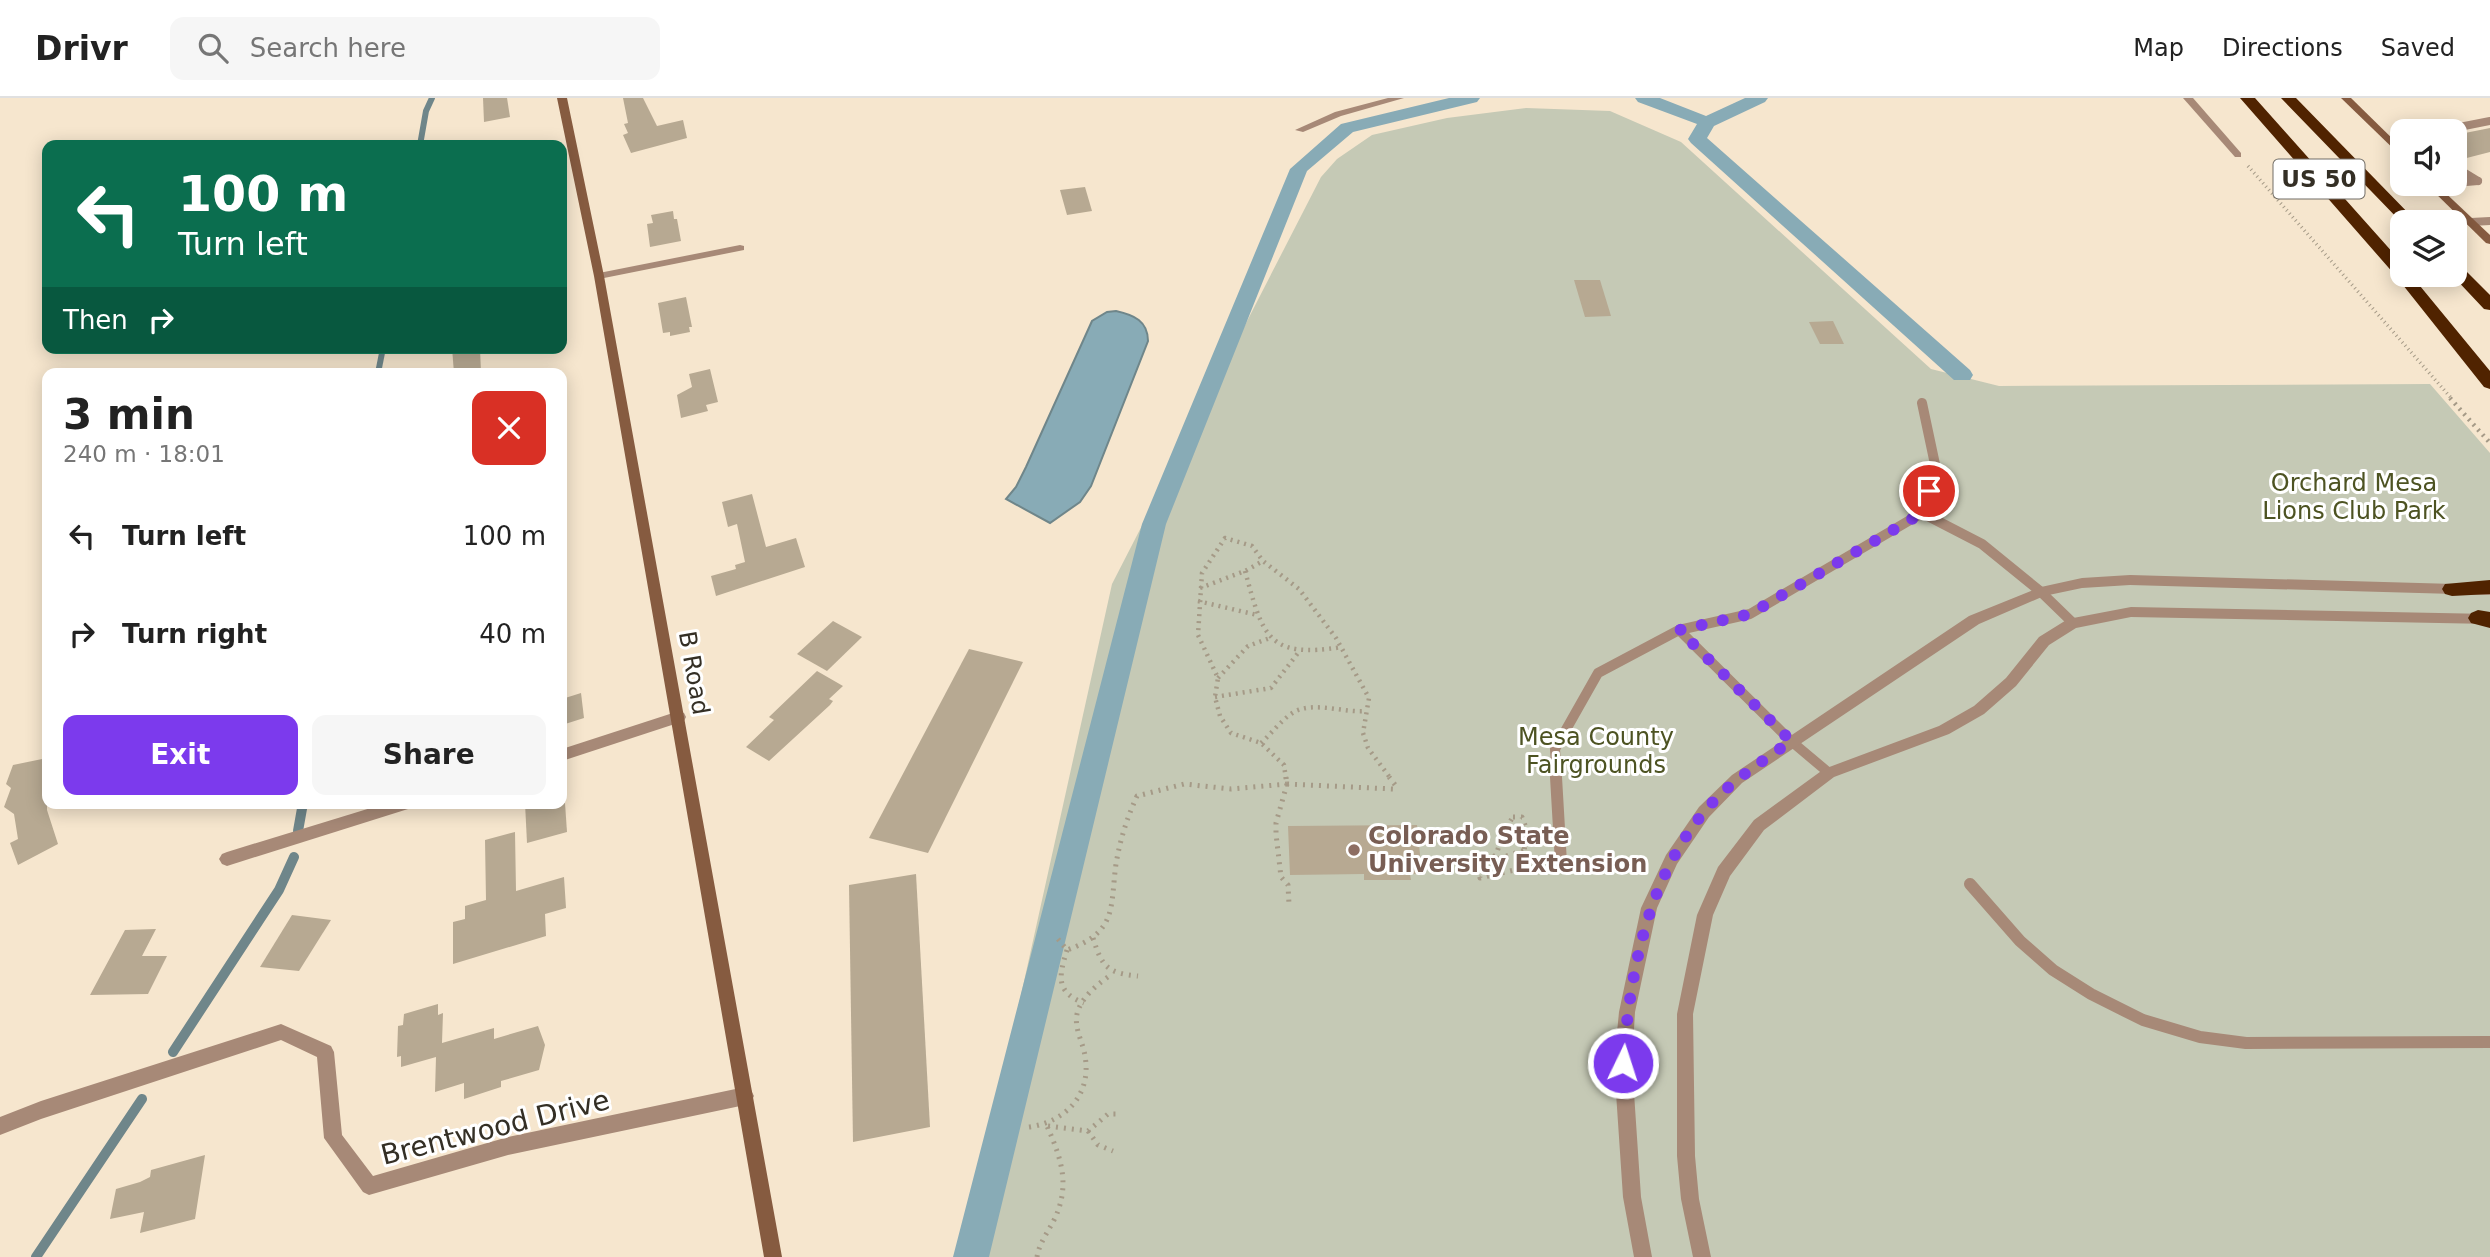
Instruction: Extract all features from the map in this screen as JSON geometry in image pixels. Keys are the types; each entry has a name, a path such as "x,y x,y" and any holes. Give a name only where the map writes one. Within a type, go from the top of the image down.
{"highway":[{"name":"US 50","path":"2247,98 2390,259"},
{"name":"US 50","path":"2288,98 2397,210"},
{"path":"2467,282 2490,303"},
{"path":"2413,287 2490,383"},
{"path":"2414,287 2490,374"},
{"path":"2452,589 2490,589"}],"street":[{"name":"B Road","path":"562,98 599,276 773,1257"},
{"path":"1300,130 1338,114 1399,98"},
{"path":"2188,98 2238,155"},
{"path":"2346,98 2390,142"},
{"path":"2444,196 2490,242"},
{"path":"599,276 740,248"},
{"path":"1643,1257 1632,1197 1623,1063 1627,1012 1649,908 1671,860 1704,812 1737,779 1974,620 2041,592 2082,583 2130,580 2452,589"},
{"path":"1702,1257 1690,1199 1686,1156 1685,1014 1705,915 1724,872 1759,825 1829,773 1944,730 1979,710 2011,682 2044,641 2073,623 2131,612 2486,619"},
{"path":"567,753 679,717"},
{"path":"227,859 389,809"},
{"name":"Brentwood Drive","path":"0,1126 41,1110 281,1032 325,1052 333,1138 369,1186 508,1146 745,1096"}],"lane":[{"path":"2467,126 2490,121"},
{"path":"2467,174 2478,181 2467,182"},
{"path":"2471,222 2490,221"},
{"path":"1561,863 1555,749 1598,673 1679,630 1750,614 1922,513 1936,469 1922,404"},
{"path":"1922,513 1982,544 2041,592 2073,623"},
{"path":"1679,630 1791,741 1829,773"},
{"path":"1970,884 2020,941 2053,970 2091,994 2143,1020 2200,1037 2246,1044 2490,1042"}],"path":[{"path":"2238,155 2490,443"},
{"path":"1068,950 1082,946 1093,937 1112,908 1115,871 1125,819 1137,796 1164,787 1185,784 1213,789 1287,784 1393,789 1396,786 1368,748 1363,733 1369,698 1342,647 1299,589 1263,561 1252,546 1225,538 1206,564 1199,588 1198,635 1217,678 1215,697 1220,716 1231,733 1261,744 1284,765 1287,784 1276,823 1276,834 1281,877 1288,885 1289,904"},
{"path":"1199,588 1245,571 1263,561"},
{"path":"1245,571 1258,616 1264,631 1271,638 1298,653 1342,647"},
{"path":"1198,601 1258,616"},
{"path":"1217,678 1248,646 1271,638"},
{"path":"1215,697 1271,688 1298,653"},
{"path":"1261,744 1297,710 1311,708 1353,713 1366,711"},
{"path":"1481,850 1478,865 1480,878 1498,877 1507,869 1523,868 1526,828 1522,817 1518,815 1504,827 1501,852 1491,861"},
{"path":"1478,865 1504,859 1525,850"},
{"path":"1093,937 1103,967 1112,974 1138,976"},
{"path":"1058,939 1068,950"},
{"path":"1068,950 1060,975 1061,988 1070,999 1084,1003"},
{"path":"1047,1126 1077,1104 1082,1092 1086,1060 1077,1033 1078,1011 1100,982 1112,974"},
{"path":"1029,1127 1047,1126 1088,1131 1108,1114 1118,1114"},
{"path":"1037,1257 1038,1249 1064,1202 1066,1176 1063,1160 1047,1126"},
{"path":"1088,1131 1093,1142 1102,1150 1113,1151"}],"green space":[{"name":"Mesa County Fairgrounds","path":"1526,108 1610,111 1681,142 1931,369 1999,386 2430,384 2490,453 2490,1257 963,1257 1112,584 1321,177 1337,159 1372,135 1447,118"}],"water":[{"path":"1116,311 1139,320 1146,328 1148,341 1091,486 1080,502 1050,523 1006,499 1016,487 1026,467 1092,321 1107,312"}],"building":[{"path":"483,98 507,98 510,117 484,122"},
{"path":"623,98 643,98 657,126 683,120 687,138 631,153 623,135 628,133 624,124 628,123"},
{"path":"2490,128 2490,152 2467,158 2467,133"},
{"path":"1085,187 1092,211 1067,215 1060,190"},
{"path":"673,211 681,241 650,247 647,224 653,223 651,215"},
{"path":"1574,280 1600,280 1611,316 1585,317"},
{"path":"686,297 692,327 689,327 690,332 670,336 670,332 663,333 658,303"},
{"path":"1833,321 1844,344 1820,344 1809,322"},
{"path":"452,354 480,354 481,368 454,368"},
{"path":"710,369 718,402 706,405 708,411 681,418 677,395 692,387 689,374"},
{"path":"752,494 766,547 796,538 805,567 716,596 711,576 736,569 735,565 745,562 737,524 728,527 722,502"},
{"path":"833,621 862,637 827,671 797,654"},
{"path":"969,649 1023,662 928,853 869,838"},
{"path":"817,671 843,686 829,699 833,701 830,705 769,761 746,747 774,720 769,717"},
{"path":"581,693 584,718 567,723 567,697"},
{"path":"42,759 42,809 47,809 58,844 18,865 10,843 18,839 14,814 4,807 11,788 6,784 13,765"},
{"path":"525,809 565,809 567,832 527,843"},
{"name":"Colorado State University Extension","path":"1417,825 1422,874 1410,874 1411,880 1364,880 1364,874 1290,875 1288,826"},
{"path":"515,832 516,891 564,877 566,908 545,914 546,936 453,964 453,922 465,919 465,906 486,900 485,840"},
{"path":"916,874 930,1127 853,1142 849,885"},
{"path":"292,915 331,920 299,971 260,967"},
{"path":"156,929 142,956 167,956 148,994 90,995 125,930"},
{"path":"438,1004 438,1015 443,1013 442,1043 494,1028 494,1039 538,1026 545,1045 539,1070 501,1081 501,1087 464,1099 464,1083 435,1092 436,1057 401,1067 401,1056 397,1057 398,1026 403,1025 404,1014"},
{"path":"205,1155 195,1219 140,1233 144,1212 110,1219 116,1189 150,1177 151,1170"}],"waterway":[{"path":"421,140 426,111 432,98"},
{"path":"971,1257 1154,524 1299,169 1347,128 1471,98"},
{"path":"1644,98 1707,122"},
{"path":"1707,122 1759,98"},
{"path":"1707,122 1697,139 1962,375"},
{"path":"379,368 382,354"},
{"path":"298,831 302,809"},
{"path":"173,1052 279,890 294,857"},
{"path":"36,1257 142,1099"}],"place":[{"name":"Colorado State University Extension","path":"1354,850"}],"route":[{"path":"1623,1063 1627,1012 1649,908 1671,860 1704,812 1737,779 1791,741 1679,630 1750,614 1922,513 1929,491"}],"park label":[{"name":"Orchard Mesa Lions Club Park","path":"2354,497"}]}
